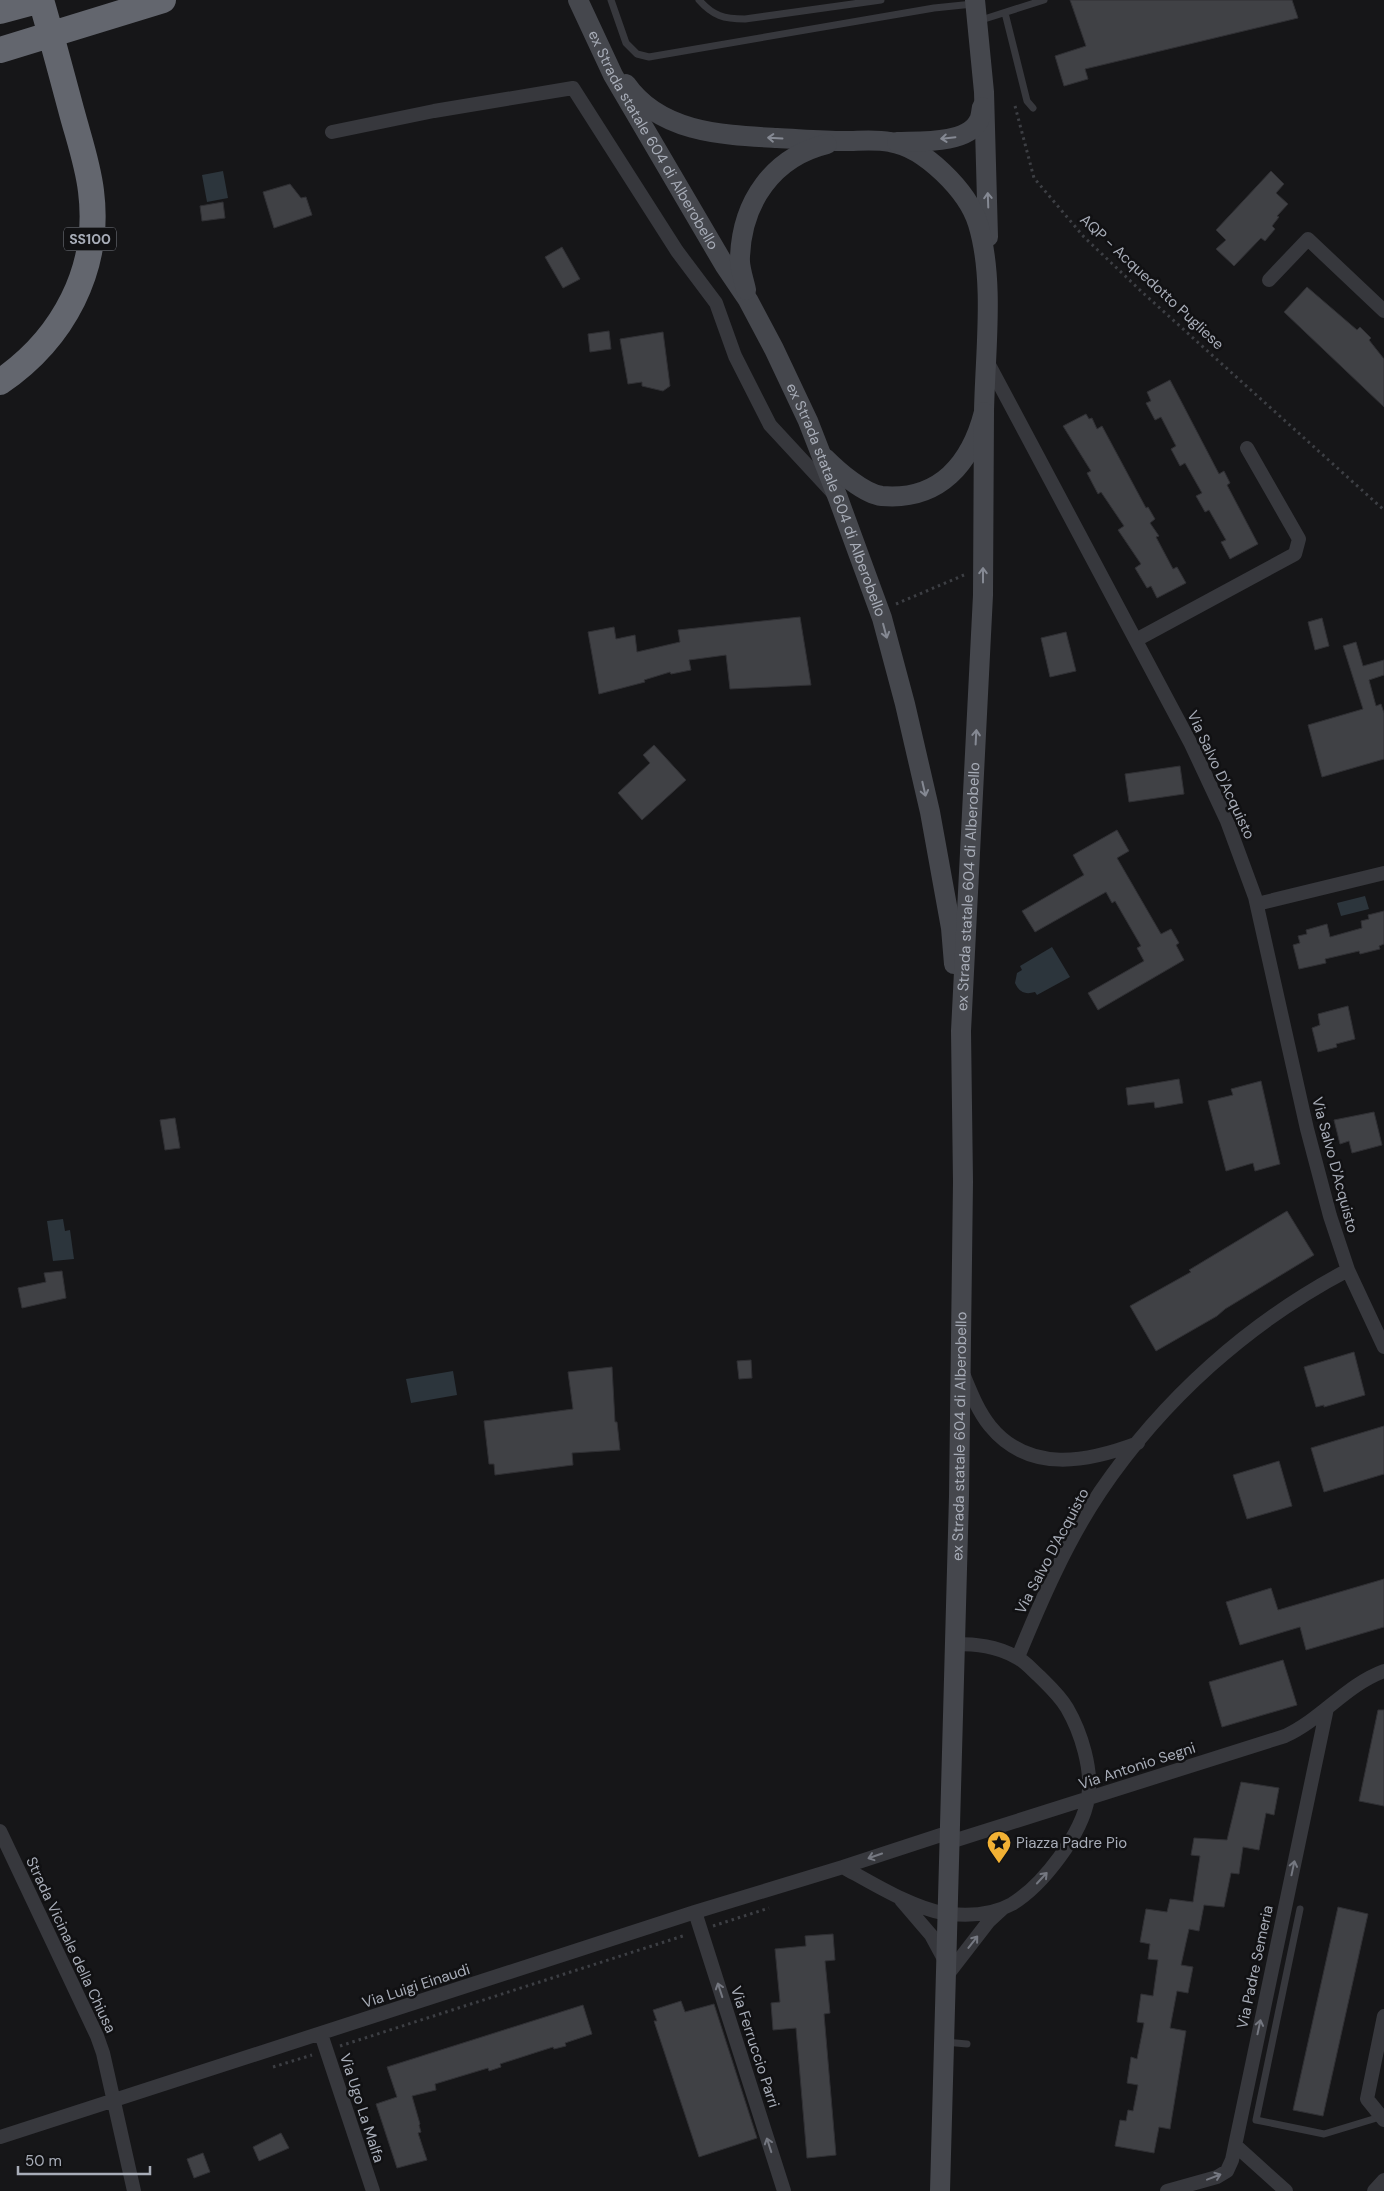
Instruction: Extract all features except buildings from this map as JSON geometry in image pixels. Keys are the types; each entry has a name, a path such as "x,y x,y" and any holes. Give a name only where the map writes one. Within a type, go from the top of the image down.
{"highway":[{"name":"SS100","path":"0,11 42,0 84,156 91,192 92,231 76,293 65,316 34,356 0,382"},
{"path":"0,35 131,0"},
{"path":"0,50 164,0"}],"main road":[{"name":"ex Strada statale 604 di Alberobello","path":"581,7 603,50 632,93 659,114 679,124 707,133 891,142 915,152 937,167 970,204 980,231 988,284 984,412 983,572 961,1031 963,1182 960,1368 940,2191"},
{"name":"ex Strada statale 604 di Alberobello","path":"581,7 613,75 632,109 720,258 748,300 808,422 880,611 905,704 930,812 951,928 961,1031"},
{"path":"976,8 984,92 988,284"},
{"path":"891,142 958,138 974,128 980,121 984,92"},
{"path":"748,300 739,258 743,233 751,205 766,180 782,165 815,147 841,141"},
{"path":"821,454 836,470 854,483 881,496 915,494 937,485 956,470 970,451 984,412"}],"street":[{"path":"332,132 434,111 573,88 677,251 716,303 734,356 770,425 838,498"},
{"path":"1269,280 1308,239 1384,311"},
{"name":"Via Salvo D'Acquisto","path":"985,356 1191,744 1227,821 1257,904 1307,1128 1330,1216 1348,1270 1384,1347"},
{"path":"1136,640 1294,554 1299,539 1247,448"},
{"path":"1257,904 1384,873"},
{"name":"Via Salvo D'Acquisto","path":"1018,1657 1035,1615 1076,1533 1100,1492 1138,1442 1199,1375 1258,1326 1297,1298 1348,1270"},
{"path":"960,1368 975,1404 990,1427 1011,1445 1030,1455 1062,1461 1082,1459 1106,1455 1138,1442"},
{"path":"843,1867 899,1898 948,1914 992,1912 1004,1907 1031,1890 1047,1874 1079,1824 1088,1800 1089,1782 1086,1762 1078,1734 1069,1713 1059,1698 1018,1657 991,1646 954,1644"},
{"name":"Via Antonio Segni","path":"950,1837 1088,1800 1285,1736 1303,1728 1346,1691 1368,1676 1384,1670"},
{"name":"Via Padre Semeria","path":"1167,2191 1217,2177 1227,2171 1235,2146 1327,1708"},
{"name":"Strada Vicinale della Chiusa","path":"0,1831 97,2036 103,2053 134,2191"},
{"name":"Via Luigi Einaudi","path":"0,2138 696,1912 843,1867 950,1837"},
{"path":"899,1898 931,1935 945,1969 1004,1907"},
{"name":"Via Ferruccio Parri","path":"696,1912 784,2191"},
{"path":"1382,2119 1367,2098 1384,2016"},
{"name":"Via Ugo La Malfa","path":"321,2034 373,2191"},
{"path":"1235,2146 1286,2191"},
{"path":"1374,2191 1384,2180"}],"lane":[{"path":"610,0 626,43 637,54 648,56 934,8 976,8 1005,13 1044,0"},
{"path":"699,0 708,10 726,19 745,19 881,0"},
{"path":"1005,13 1027,101 1032,108"},
{"path":"1300,1909 1256,2120 1324,2134 1382,2119"},
{"path":"944,2042 967,2044"}],"path":[{"name":"AQP - Acquedotto Pugliese","path":"1015,104 1034,178 1084,237 1142,292 1384,510"},
{"path":"880,611 966,575 983,572"},
{"path":"272,2067 774,1906"}],"shaded area":[{"path":"223,171 228,198 207,202 202,175"},
{"path":"1365,896 1369,909 1341,916 1337,903"},
{"path":"1052,947 1070,977 1037,995 1035,992 1025,993 1020,991 1015,983 1017,973 1022,970 1020,966"},
{"path":"63,1219 65,1231 70,1230 74,1259 53,1261 47,1221"},
{"path":"453,1371 457,1395 411,1403 406,1379"}],"place":[{"name":"Piazza Padre Pio","path":"999,1864"}]}
